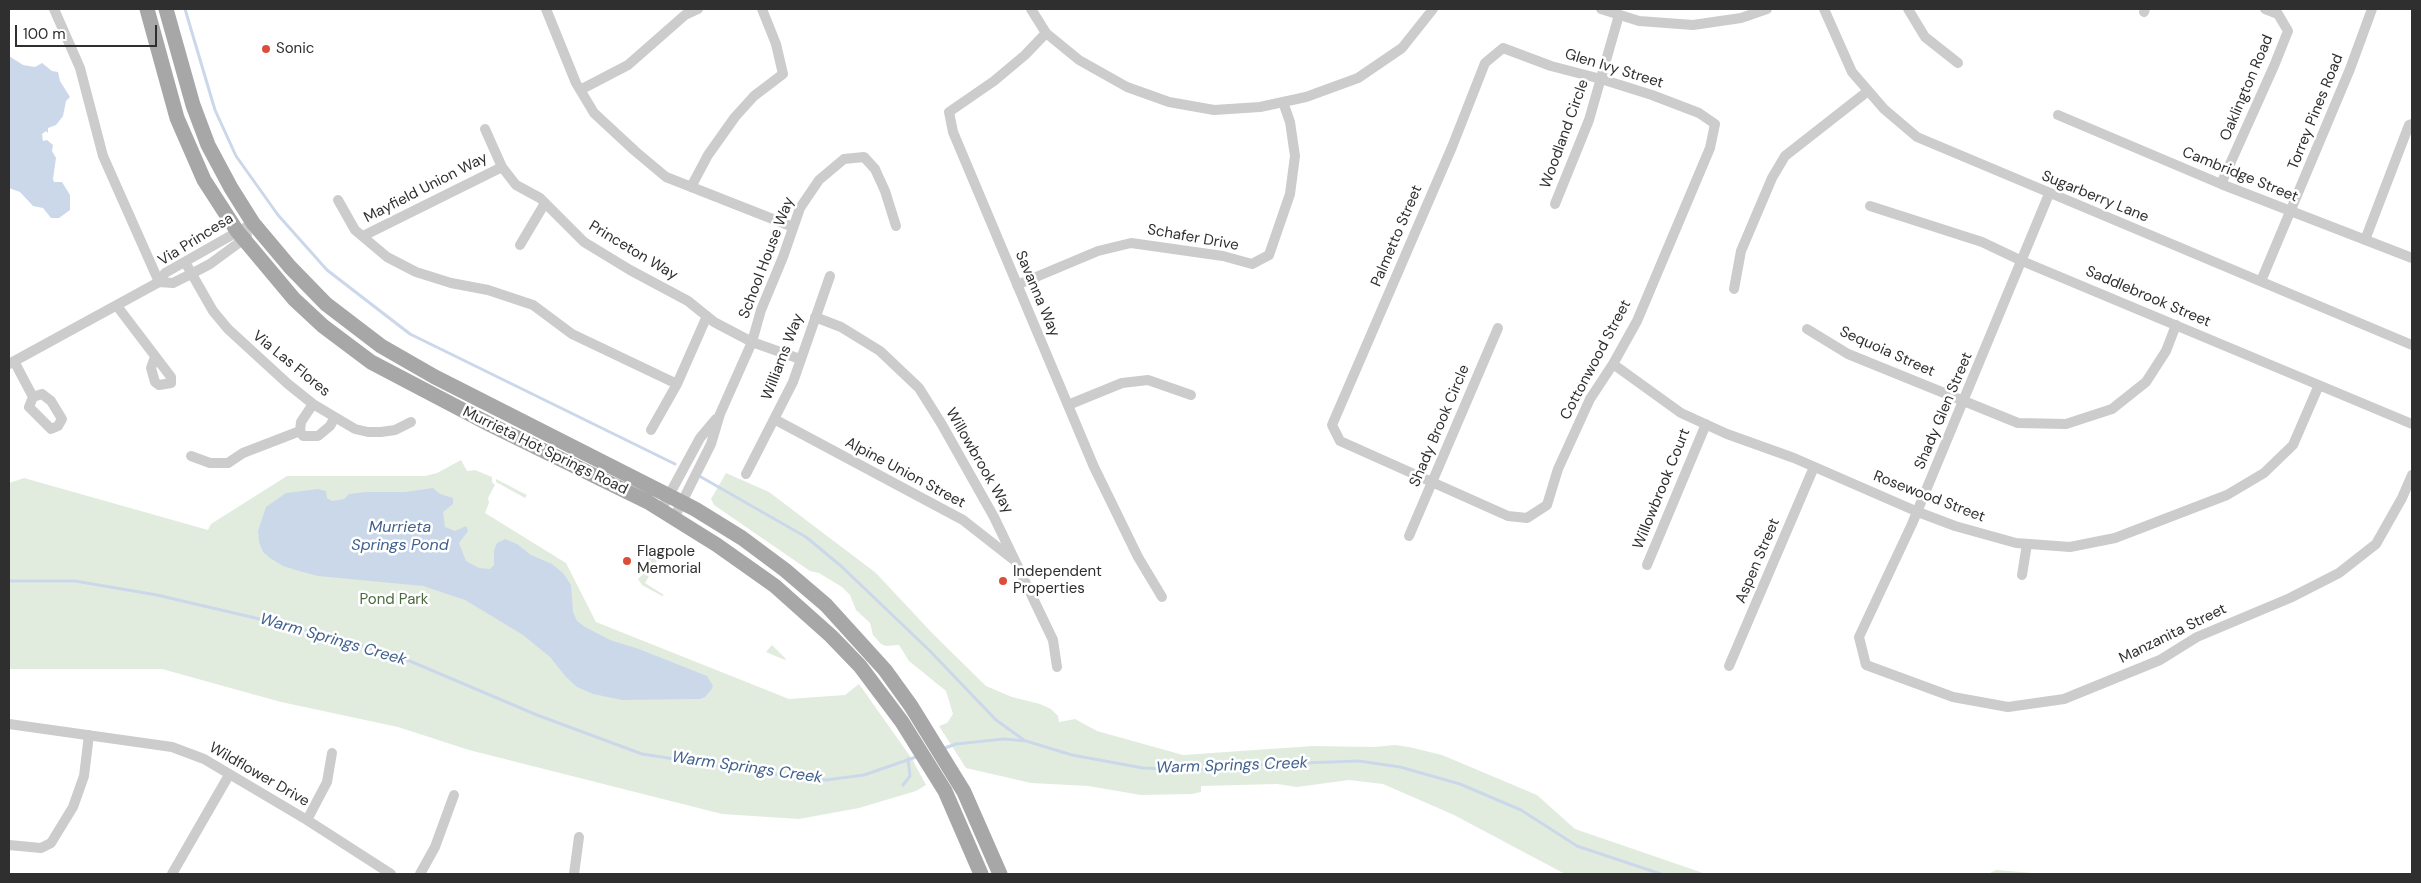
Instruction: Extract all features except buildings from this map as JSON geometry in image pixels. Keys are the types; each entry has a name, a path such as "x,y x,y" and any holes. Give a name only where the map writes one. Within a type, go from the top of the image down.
{"main road":[{"name":"Murrieta Hot Springs Road","path":"147,9 172,99 189,148 204,180 240,235 294,299 323,326 371,362 500,430 661,510 775,586 804,611 860,666 913,737 935,773 958,817 981,874"},
{"name":"Murrieta Hot Springs Road","path":"166,9 193,105 208,145 231,188 253,223 290,267 326,304 381,346 435,376 676,498 742,538 826,605 885,670 929,735 951,770 984,836 1000,874"}],"street":[{"path":"54,9 80,68 103,156 159,282"},
{"path":"546,9 580,90 594,113 635,151 666,177 793,226"},
{"path":"580,90 628,66 685,15 698,9"},
{"path":"691,187 708,155 735,117 754,96 783,74 776,44 762,9"},
{"path":"1031,9 1046,33 1079,60 1127,87 1169,102 1214,110 1260,107 1306,97 1358,78 1402,48 1433,9"},
{"path":"1601,9 1640,21 1693,25 1740,13 1768,9"},
{"name":"Sugarberry Lane","path":"1824,9 1852,72 1884,109 1917,137 2412,345"},
{"path":"1908,9 1926,37 1958,62"},
{"name":"Oaklington Road","path":"2221,184 2288,31 2278,14 2265,9"},
{"name":"Torrey Pines Road","path":"2261,281 2350,70 2372,9"},
{"name":"Woodland Circle","path":"1555,204 1589,120 1619,15"},
{"name":"Savanna Way","path":"1046,33 1025,55 949,112 953,132 1094,467 1126,533 1162,597"},
{"name":"Glen Ivy Street","path":"1503,48 1551,66 1601,79 1699,113 1715,124"},
{"name":"Palmetto Street","path":"1433,481 1340,441 1332,425 1452,147 1485,63 1503,48"},
{"path":"1734,289 1741,251 1772,178 1785,156 1868,91"},
{"name":"Schafer Drive","path":"1017,285 1098,251 1132,243 1222,256 1252,264 1269,255 1290,194 1296,156 1290,122 1283,102"},
{"name":"Cambridge Street","path":"2058,115 2221,184 2412,258"},
{"name":"Cottonwood Street","path":"1433,481 1508,516 1526,518 1547,505 1558,469 1590,399 1613,364 1637,321 1710,148 1715,124"},
{"path":"2365,240 2409,125 2412,124"},
{"name":"Princeton Way","path":"485,129 502,167 516,185 545,203 584,242 630,270 688,301 707,316 752,342 800,360"},
{"name":"School House Way","path":"661,510 676,498 711,444 720,414 752,342 761,310 800,208 819,180 844,159 864,157 875,169 885,191 896,226"},
{"name":"Mayfield Union Way","path":"363,236 502,167"},
{"name":"Shady Glen Street","path":"1866,665 1859,637 1918,512 2049,194"},
{"path":"338,200 355,230 386,257 416,272 451,283 488,290 533,305 572,334 677,384"},
{"path":"520,245 545,203"},
{"name":"Saddlebrook Street","path":"1870,206 1982,242 2022,261 2412,424"},
{"name":"Via Princesa","path":"159,282 173,283 191,274 253,223"},
{"name":"Via Princesa","path":"12,362 159,282 165,273 240,235"},
{"name":"Via Las Flores","path":"185,262 213,311 233,335 313,404 355,429 368,432 395,430 411,422"},
{"name":"Williams Way","path":"746,474 793,382 830,276"},
{"path":"116,306 156,357"},
{"path":"651,430 677,384 707,316"},
{"name":"Willowbrook Way","path":"815,316 841,327 880,351 919,388 942,423 994,517 1053,640 1057,667"},
{"name":"Sequoia Street","path":"1807,329 1848,354 2018,423 2066,424 2112,409 2146,382 2166,351 2176,325"},
{"name":"Shady Brook Circle","path":"1409,536 1498,328"},
{"path":"12,362 33,397"},
{"name":"Rosewood Street","path":"1613,364 1681,413 1918,512 1954,526 2016,543 2070,547 2114,538 2227,495 2264,473 2293,444 2319,385"},
{"path":"1068,405 1122,383 1148,380 1191,395"},
{"path":"313,404 301,422 300,431 303,436 318,436 330,426 335,417"},
{"name":"School House Way","path":"674,518 676,498 700,438 720,414"},
{"name":"Alpine Union Street","path":"774,419 963,520 1016,563"},
{"name":"Willowbrook Сourt","path":"1647,565 1706,424"},
{"path":"191,456 210,464 228,463 243,453 300,431"},
{"name":"Aspen Street","path":"1729,666 1814,467"},
{"name":"Manzanita Street","path":"1866,665 1953,698 2008,707 2064,698 2160,660 2197,637 2290,598 2339,573 2376,544 2402,498 2412,474"},
{"path":"2022,574 2027,544"},
{"name":"Wildflower Drive","path":"9,724 172,747 204,759 307,820 391,874"},
{"path":"9,845 41,848 51,843 73,807 84,776 90,735"},
{"path":"307,820 327,782 332,753"},
{"path":"172,874 229,775"},
{"path":"420,874 436,846 454,795"},
{"path":"574,874 579,837"}],"green space":[{"name":"Pond Park","path":"461,460 467,471 475,470 492,477 492,482 495,485 488,498 489,503 485,513 566,563 596,622 789,699 845,695 859,684 912,759 926,785 916,791 859,808 799,819 722,814 469,750 398,727 281,702 162,669 9,669 9,483 24,478 208,530 211,524 287,476 425,476 437,473"},
{"path":"726,473 769,492 876,573 933,634 986,686 1012,697 1040,704 1051,709 1058,716 1059,722 1075,719 1097,731 1183,755 1313,746 1374,747 1395,745 1409,747 1442,755 1537,795 1575,829 1706,874 1565,874 1454,815 1383,784 1349,780 1297,787 1277,784 1201,786 1201,792 1192,794 1141,795 1088,786 1031,783 966,768 939,726 947,723 953,714 946,691 909,661 899,645 886,646 881,644 873,635 870,623 856,610 850,595 842,587 819,573 810,571 714,505 711,499"},
{"path":"496,479 527,495 525,498 496,482"},
{"path":"654,551 662,553 653,567 649,564 648,557"},
{"path":"643,574 649,576 645,583 664,595 662,596 642,585 638,579"},
{"path":"772,645 786,659 785,660 766,652"},
{"path":"1996,870 2021,872 2042,874 1988,874"}],"water":[{"path":"9,56 23,65 35,67 42,63 52,71 58,72 60,81 70,97 66,101 63,116 56,125 48,128 48,133 46,131 42,134 43,141 47,140 53,145 52,151 56,158 54,182 62,182 70,195 70,210 59,218 51,218 43,208 33,206 20,192 9,188"},
{"name":"Murrieta Springs Pond","path":"433,488 440,494 453,498 453,504 443,512 445,527 455,531 466,526 468,531 459,543 466,561 479,568 490,569 494,565 494,550 497,543 505,539 517,544 531,555 552,564 563,573 571,585 573,612 577,621 610,640 639,649 707,676 713,686 711,690 705,697 700,699 622,700 593,694 577,687 550,657 523,635 465,600 423,586 318,576 299,571 283,566 270,558 263,552 259,542 258,531 266,507 286,493 318,489 326,491 327,498 332,501 344,499 349,494 405,492"}],"waterway":[{"path":"185,9 215,110 236,156 278,215 327,270 410,334 675,464"},
{"path":"701,477 806,537 841,566 929,650 996,720 1024,740"},
{"name":"Warm Springs Creek","path":"9,581 75,581 157,595 298,628 398,656 537,715 642,754 826,780 864,775 919,756"},
{"name":"Warm Springs Creek","path":"942,749 956,744 1004,739 1026,741 1072,755 1143,768 1190,770 1245,765 1359,761 1400,767 1460,784 1521,810 1577,846 1661,874"},
{"path":"903,785 910,776 908,759"}],"place":[{"name":"Sonic","path":"266,49"},
{"name":"Flagpole Memorial","path":"627,561"},
{"name":"Independent Properties","path":"1003,581"}]}
